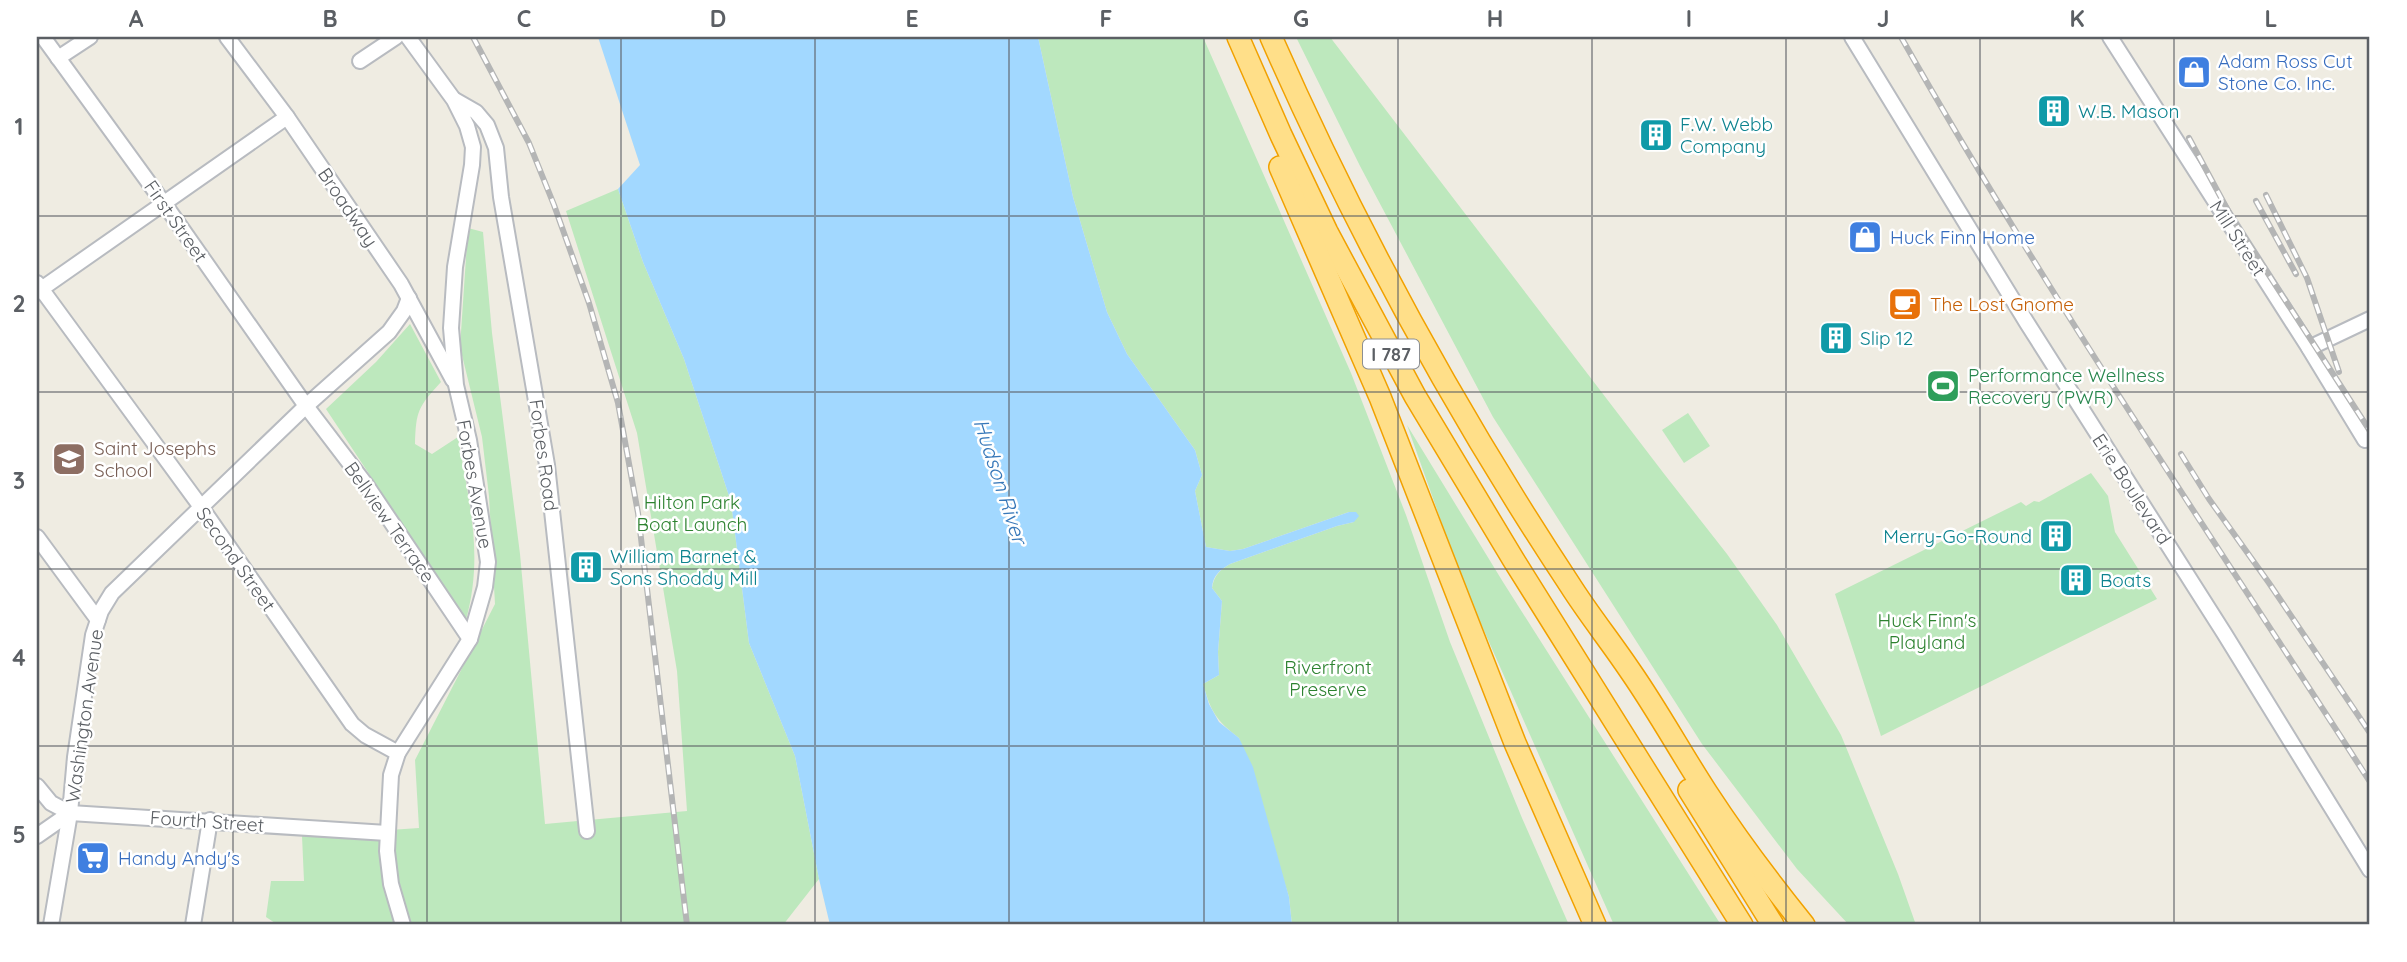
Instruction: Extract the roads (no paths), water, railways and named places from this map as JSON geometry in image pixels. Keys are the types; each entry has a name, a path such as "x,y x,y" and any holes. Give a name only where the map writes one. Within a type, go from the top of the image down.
{"highway":[{"path":"1224,37 1353,333 1515,743 1595,925"},
{"name":"I 787","path":"1238,37 1327,232 1415,396 1526,580 1742,925"},
{"name":"I 787","path":"1271,37 1327,159 1411,323 1570,586 1621,682 1773,925"},
{"path":"1570,586 1632,673 1734,832 1804,925"}],"street":[{"name":"First Street","path":"43,37 164,203 306,406"},
{"path":"58,58 90,37"},
{"name":"Broadway","path":"227,37 287,117 409,298 456,385"},
{"path":"360,61 396,37"},
{"name":"Forbes Avenue","path":"403,925 391,884 387,833 391,775 398,753 470,639 485,587 488,562 469,440 456,385 451,328 455,267 472,165 472,147 467,125 454,100 408,37"},
{"name":"Erie Boulevard","path":"1852,37 2027,323 2224,632 2370,870"},
{"name":"Mill Street","path":"2110,37 2365,440"},
{"name":"Forbes Road","path":"454,100 476,112 487,125 496,148 501,197 547,465 587,831"},
{"path":"38,288 287,117"},
{"name":"Second Street","path":"38,288 201,507 352,724 365,736 398,753"},
{"name":"Washington Avenue","path":"51,925 70,813 75,757 93,635 112,593 306,406 389,332 404,311 409,298"},
{"path":"2308,348 2370,318"},
{"name":"Bellview Terrace","path":"306,406 367,486 470,639"},
{"path":"37,537 98,620"},
{"path":"37,786 51,803 70,813 37,836"},
{"name":"Fourth Street","path":"70,813 387,833"},
{"path":"193,925 210,820"}],"water":[{"name":"Hudson River","path":"598,37 1038,37 1073,197 1107,312 1127,354 1195,450 1202,475 1195,491 1206,547 1230,551 1243,549 1349,512 1356,512 1359,516 1354,522 1230,564 1218,573 1212,588 1222,601 1219,675 1203,684 1209,704 1219,722 1239,738 1253,767 1289,897 1292,925 830,925 795,756 749,643 731,502 684,359 643,262 618,189 640,165"}],"railway":[{"path":"473,37 529,143 554,205 589,303 618,403 638,513 687,925"},
{"path":"1901,37 2071,320 2370,782"},
{"path":"2189,138 2232,218 2370,431"},
{"path":"2266,195 2307,278 2339,372"},
{"path":"2256,201 2296,274"},
{"path":"2181,454 2370,733"}],"place":[{"name":"Adam Ross Cut Stone Co. Inc.","path":"2194,72"},
{"name":"W.B. Mason","path":"2054,111"},
{"name":"F.W. Webb Company","path":"1656,135"},
{"name":"Huck Finn Home","path":"1865,237"},
{"name":"The Lost Gnome","path":"1905,304"},
{"name":"Slip 12","path":"1836,338"},
{"name":"Performance Wellness Recovery (PWR)","path":"1943,386"},
{"name":"Saint Josephs School","path":"69,459"},
{"name":"Merry-Go-Round","path":"2056,536"},
{"name":"William Barnet & Sons Shoddy Mill","path":"586,567"},
{"name":"Boats","path":"2076,580"},
{"name":"Handy Andy's","path":"93,858"}],"park label":[{"name":"Hilton Park Boat Launch","path":"692,513"},
{"name":"Huck Finn's Playland","path":"1927,631"},
{"name":"Riverfront Preserve","path":"1328,678"}]}
